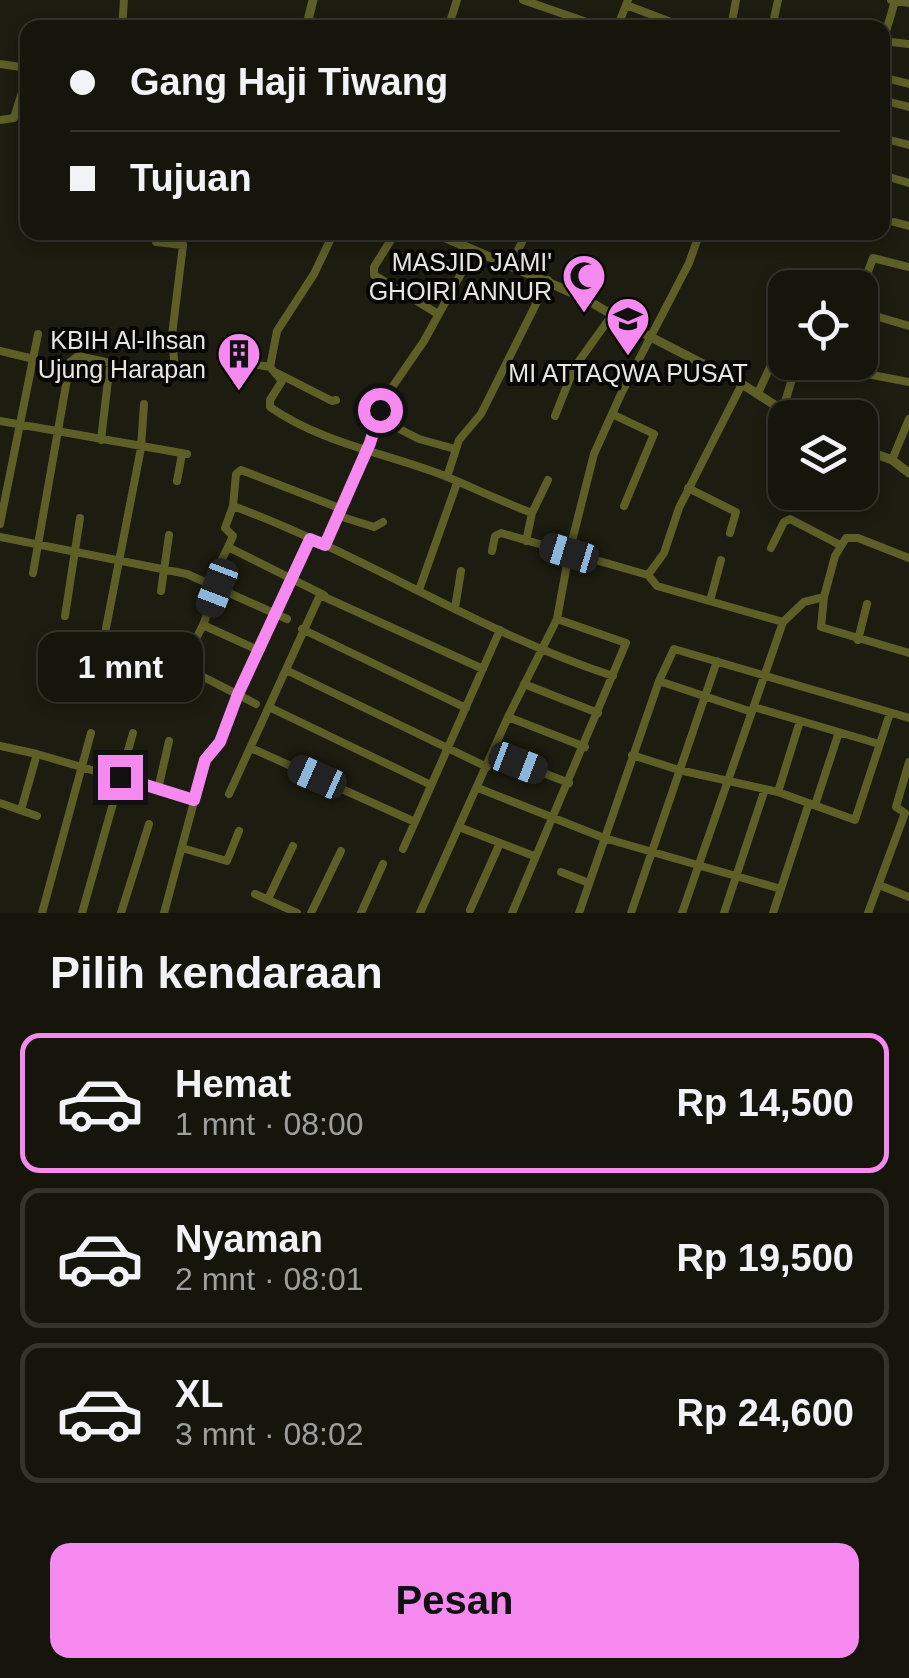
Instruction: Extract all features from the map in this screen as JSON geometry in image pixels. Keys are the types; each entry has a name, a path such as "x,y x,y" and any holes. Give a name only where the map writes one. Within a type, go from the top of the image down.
{"street":[{"path":"523,0 586,20"},
{"path":"892,0 909,3"},
{"path":"627,3 666,20"},
{"path":"0,120 14,118 20,107"},
{"path":"894,222 909,226"},
{"path":"156,240 160,244 183,245 172,334 175,372"},
{"path":"330,240 314,274 277,331 272,369 282,381 270,400 273,410 366,452 447,477 532,513"},
{"path":"391,240 374,267 374,276 438,314"},
{"path":"462,240 474,250 548,280 769,400"},
{"path":"511,264 523,240"},
{"path":"420,913 508,717 557,619 586,480 612,414 697,240"},
{"path":"325,545 366,452 382,402 424,341 474,250"},
{"path":"868,270 872,258 909,266"},
{"path":"447,477 454,449 482,414 548,280"},
{"path":"555,416 574,368 612,315"},
{"path":"878,317 909,326"},
{"path":"0,524 38,334"},
{"path":"0,351 34,359"},
{"path":"33,573 72,358 78,356 106,360 111,368 101,440"},
{"path":"230,360 272,369 336,400"},
{"path":"758,393 768,372"},
{"path":"878,376 909,382"},
{"path":"648,574 664,553 688,488 742,384"},
{"path":"106,628 141,448 144,404"},
{"path":"612,414 654,434 624,506"},
{"path":"376,418 454,449"},
{"path":"892,460 909,419"},
{"path":"0,421 184,454 177,481"},
{"path":"878,455 909,473"},
{"path":"0,466 13,468"},
{"path":"256,704 182,666 203,625 233,536 224,528 233,506 236,474 239,470 374,528 383,522"},
{"path":"526,541 532,513 548,480"},
{"path":"419,590 457,483"},
{"path":"688,488 736,512 730,533"},
{"path":"233,506 325,545 541,649 613,676"},
{"path":"64,616 80,518"},
{"path":"771,548 784,522 790,519 840,544"},
{"path":"492,551 497,534 526,541 648,574 653,584 782,622"},
{"path":"162,591 170,535"},
{"path":"0,537 191,576 287,620"},
{"path":"909,558 858,538 846,538 840,544 824,597 820,626 909,653"},
{"path":"164,913 211,752 310,539"},
{"path":"228,547 483,669"},
{"path":"710,601 721,560"},
{"path":"455,608 461,571"},
{"path":"228,794 271,708 302,630 318,598 324,595"},
{"path":"682,913 782,622 804,602 824,597"},
{"path":"858,640 867,604"},
{"path":"512,913 585,746 626,640 557,619"},
{"path":"203,625 258,650"},
{"path":"302,630 466,708"},
{"path":"403,849 500,630"},
{"path":"579,913 672,649 909,718"},
{"path":"632,913 718,660"},
{"path":"286,670 487,766"},
{"path":"660,681 879,744"},
{"path":"524,684 598,713"},
{"path":"271,708 431,785"},
{"path":"632,755 778,792 855,820 890,713"},
{"path":"508,717 585,746"},
{"path":"778,792 800,721"},
{"path":"773,913 839,732"},
{"path":"42,913 91,733"},
{"path":"82,913 133,733"},
{"path":"158,788 169,741"},
{"path":"0,746 194,800"},
{"path":"251,748 415,822"},
{"path":"493,753 569,783"},
{"path":"21,810 37,754"},
{"path":"868,913 907,813 896,808 909,762"},
{"path":"478,788 604,838 782,889"},
{"path":"724,913 764,790"},
{"path":"0,804 38,816"},
{"path":"121,913 149,824"},
{"path":"459,827 534,856"},
{"path":"182,848 227,861 239,830"},
{"path":"470,910 500,843"},
{"path":"268,900 293,846"},
{"path":"311,913 341,851"},
{"path":"361,913 383,864"},
{"path":"561,872 589,883"},
{"path":"879,885 909,897"},
{"path":"255,894 298,913"}],"place":[{"name":"MASJID JAMI' GHOIRI ANNUR","path":"584,314"},
{"name":"MI ATTAQWA PUSAT","path":"628,357"},
{"name":"KBIH Al-Ihsan Ujung Harapan","path":"239,392"}],"route":[{"path":"120,777 194,800 205,760 220,742 310,539 325,545 340,516 380,410"}]}
